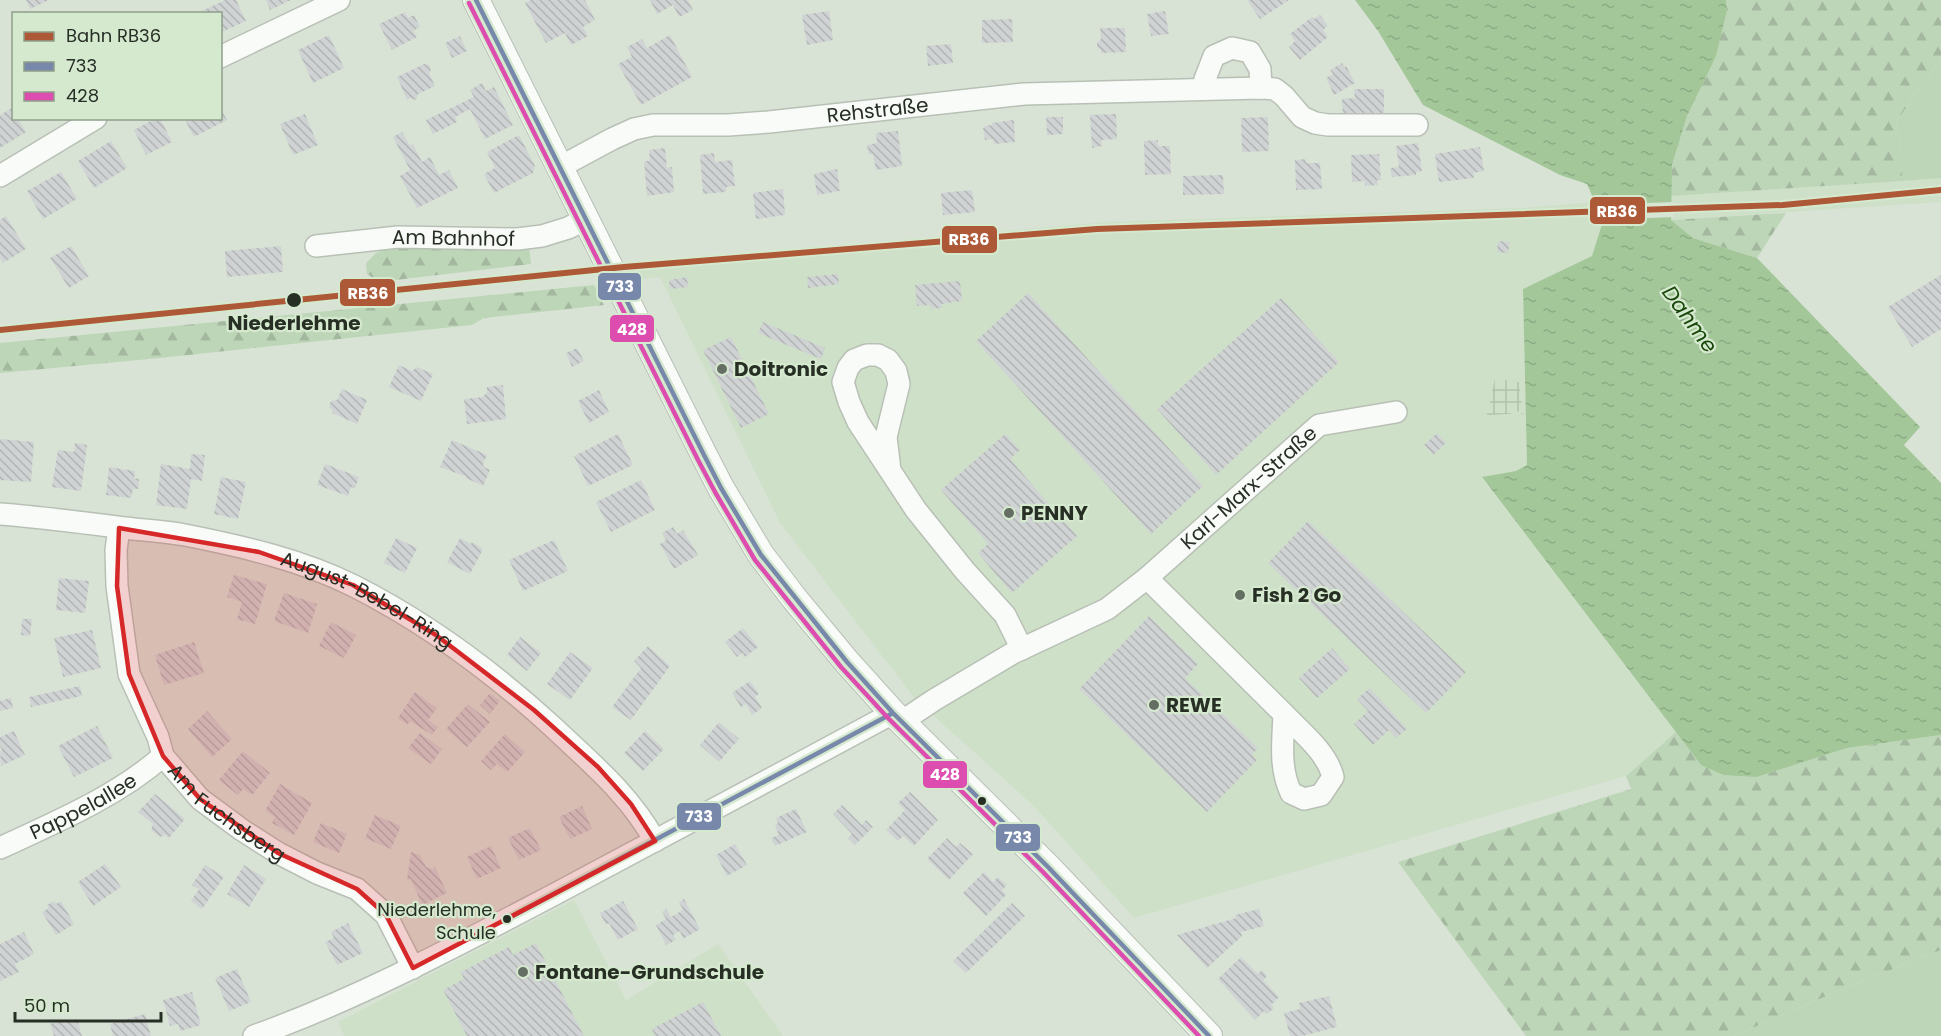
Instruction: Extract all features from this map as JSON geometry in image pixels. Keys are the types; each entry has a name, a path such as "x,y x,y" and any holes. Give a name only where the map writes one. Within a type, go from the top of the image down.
{"street":[{"path":"222,56 339,0"},
{"path":"476,0 705,457 761,555 794,598 897,718 1103,923 1209,1036"},
{"path":"1204,89 1205,79 1214,56 1232,48 1250,52 1260,69 1261,88"},
{"name":"Rehstraße","path":"560,166 634,129 653,125 749,123 1024,94 1275,89 1302,117 1315,123 1417,125"},
{"path":"0,176 93,120"},
{"name":"Am Bahnhof","path":"316,246 398,237 517,239 542,236 568,228 586,219"},
{"path":"890,470 886,437 899,384 898,378 888,360 878,354 867,355 854,360 843,382 858,423 916,510 965,571 1005,615 1022,649"},
{"name":"Karl-Marx-Straße","path":"254,1036 344,1001 413,968 655,841 934,700 1022,649 1107,609 1147,578 1319,425 1396,412"},
{"name":"August-Bebel-Ring","path":"0,514 184,535 259,552 306,566 353,585 436,635 534,710 598,767 645,822 655,841"},
{"name":"Am Fuchsberg","path":"119,528 116,550 117,586 129,674 158,737 163,756 200,799 242,830 287,858 357,889 386,915 413,968"},
{"path":"1147,578 1284,714"},
{"name":"Pappelallee","path":"0,848 74,814 145,772 163,756"}],"highlighted area":[{"path":"119,528 259,552 353,585 436,635 534,710 598,767 631,804 655,841 413,968 386,915 357,889 278,853 200,799 163,756 129,674 117,586"}],"shaded area":[{"path":"1941,178 1941,202 1671,220 1603,222 1592,256 1523,289 1527,465 1516,471 1482,478 1676,732 1626,776 1134,918 1034,806 916,700 780,523 660,277 641,279 635,263 1108,222 1522,208 1594,202 1670,200 1670,196"},
{"path":"1495,379 1519,382 1523,415 1519,411 1487,415"},
{"name":"Fontane-Grundschule","path":"574,900 626,1000 718,944 783,1036 344,1036 338,1022"}],"green space":[{"path":"1726,0 1941,0 1941,58 1896,122 1902,155 1902,181 1670,196 1672,165 1687,116 1727,10"},
{"path":"1941,58 1941,178 1902,181 1902,155 1896,122"},
{"path":"1786,213 1757,258 1693,238 1671,220"},
{"path":"397,245 529,246 531,264 379,282 367,274 366,263 376,253"},
{"path":"594,285 604,305 484,318 472,325 0,373 0,343"},
{"path":"1676,732 1701,765 1757,777 1847,748 1941,735 1941,950 1734,1036 1526,1036 1398,862 1631,789 1626,776"},
{"path":"1941,950 1941,1036 1734,1036 1845,988"}],"water":[{"name":"Dahme","path":"1355,0 1726,0 1727,10 1716,56 1687,116 1672,165 1671,220 1693,238 1757,258 1920,427 1904,445 1941,483 1941,735 1847,748 1757,777 1724,775 1701,765 1482,477 1516,471 1527,465 1523,289 1592,256 1603,221 1587,184 1560,175 1423,105 1378,31"}],"pier":[{"path":"1674,202 1674,217 1599,220 1593,205"}],"building":[{"path":"26,0 49,0 30,9"},
{"path":"225,0 236,0 246,21 222,32 222,12 202,11"},
{"path":"266,0 291,0 270,10"},
{"path":"531,0 585,0 595,20 583,27 588,36 571,45 565,33 546,43 525,3"},
{"path":"650,0 688,0 693,10 679,17 673,5 657,14"},
{"path":"1247,0 1289,0 1260,19"},
{"path":"829,11 833,40 807,45 802,15"},
{"path":"1165,11 1169,34 1151,36 1147,14"},
{"path":"405,12 408,18 414,15 420,27 413,31 417,37 392,50 379,24"},
{"path":"1320,15 1328,26 1323,30 1328,37 1300,60 1289,47 1295,41 1290,34 1312,17 1314,19"},
{"path":"1012,19 1013,42 982,43 982,20"},
{"path":"1100,28 1125,28 1126,52 1101,53 1097,47 1101,39"},
{"path":"329,35 344,68 313,83 298,50"},
{"path":"670,35 692,77 641,105 618,64 632,57 627,47 642,39 647,48"},
{"path":"460,36 467,51 452,58 445,43"},
{"path":"951,44 953,63 928,66 926,46"},
{"path":"1342,63 1355,83 1334,95 1326,78 1333,74 1330,70"},
{"path":"424,64 429,65 431,70 429,73 435,86 418,94 416,100 410,98 407,100 397,77"},
{"path":"482,83 486,91 494,87 513,125 485,139 470,109 455,117 457,122 433,134 426,120 474,97 470,90"},
{"path":"1354,89 1384,89 1384,117 1343,118 1342,99 1355,98"},
{"path":"12,108 12,120 19,120 26,132 0,148 0,115"},
{"path":"222,111 227,120 194,137 185,120 222,120"},
{"path":"305,114 318,145 293,155 280,124"},
{"path":"1116,114 1117,139 1101,140 1102,146 1092,148 1090,115"},
{"path":"1046,117 1063,117 1063,134 1047,135"},
{"path":"1268,117 1269,151 1242,152 1241,118"},
{"path":"152,120 161,120 172,142 146,155 134,130"},
{"path":"1014,120 1015,142 994,144 993,139 985,140 983,128 992,123"},
{"path":"898,131 902,166 876,170 873,154 869,155 867,145 877,143 876,133"},
{"path":"402,132 410,146 413,144 422,162 430,157 439,175 449,170 458,188 417,208 400,176 410,170 393,137"},
{"path":"519,135 535,166 533,173 494,193 484,174 495,168 487,152"},
{"path":"1158,140 1158,146 1170,146 1171,174 1145,175 1144,141"},
{"path":"111,141 127,168 94,188 78,161"},
{"path":"1418,143 1422,171 1416,172 1416,175 1392,177 1390,168 1399,167 1396,146"},
{"path":"1480,147 1484,171 1473,173 1474,178 1439,182 1435,154"},
{"path":"665,148 667,168 672,167 674,192 647,196 644,161 650,161 649,150"},
{"path":"714,153 715,162 732,160 735,186 726,187 726,192 703,194 700,155"},
{"path":"1379,154 1381,180 1377,180 1378,185 1365,186 1365,181 1352,182 1351,155"},
{"path":"1306,159 1306,163 1320,163 1322,189 1296,190 1295,160"},
{"path":"837,169 840,191 817,195 814,174"},
{"path":"61,172 77,199 43,219 27,191"},
{"path":"1223,175 1224,194 1183,195 1183,176"},
{"path":"783,189 785,215 756,219 753,193"},
{"path":"972,190 975,212 943,215 941,193"},
{"path":"6,216 26,249 3,263 0,258 0,220"},
{"path":"1498,241 1510,242 1508,253 1497,252"},
{"path":"71,246 89,276 69,288 50,258"},
{"path":"281,246 283,272 227,277 225,251"},
{"path":"838,274 839,284 808,288 807,277"},
{"path":"1941,275 1941,329 1912,347 1888,307"},
{"path":"687,277 688,287 670,289 669,280"},
{"path":"960,281 962,301 941,304 942,308 931,309 930,305 917,306 915,285"},
{"path":"1028,293 1203,486 1151,534 976,341"},
{"path":"1281,298 1339,362 1216,475 1157,409"},
{"path":"763,322 825,348 821,359 758,333"},
{"path":"731,337 769,414 741,428 703,350"},
{"path":"577,348 584,361 572,367 566,353"},
{"path":"399,365 412,371 417,367 433,374 421,401 389,387"},
{"path":"503,385 506,419 467,424 464,399 483,397 487,392 487,387"},
{"path":"342,389 367,400 357,424 332,413 329,407 331,401 337,400"},
{"path":"599,390 609,412 589,423 578,401"},
{"path":"1437,433 1446,443 1433,455 1424,445"},
{"path":"618,434 633,465 588,486 574,456"},
{"name":"PENNY","path":"1005,434 1020,450 1010,459 1077,536 1012,593 978,553 988,544 941,490"},
{"path":"0,439 34,442 31,482 0,480"},
{"path":"452,440 487,455 483,464 490,470 483,486 440,467"},
{"path":"75,443 87,445 81,491 52,487 58,450 74,452"},
{"path":"191,454 205,455 202,481 191,479 187,509 156,505 161,464 190,469"},
{"path":"325,464 359,477 355,488 351,487 348,496 317,485"},
{"path":"109,467 135,471 134,478 139,479 138,489 133,489 131,498 106,495"},
{"path":"221,477 246,482 238,519 214,514"},
{"path":"641,480 655,510 611,532 596,502"},
{"path":"1308,521 1466,672 1426,713 1268,563"},
{"path":"673,527 677,534 683,530 698,555 674,569 660,544 666,540 662,533"},
{"path":"396,538 417,548 405,573 384,563"},
{"path":"460,538 483,549 470,574 447,562"},
{"path":"554,540 568,571 523,591 509,560"},
{"path":"234,575 267,584 255,624 237,619 242,602 227,597"},
{"path":"59,578 89,581 85,613 56,610"},
{"path":"284,593 317,604 308,633 274,621"},
{"name":"REWE","path":"1149,616 1198,664 1185,678 1258,748 1252,755 1257,760 1207,812 1079,689"},
{"path":"22,619 32,619 30,636 21,635"},
{"path":"331,622 356,635 344,658 319,646"},
{"path":"743,628 758,647 745,657 743,653 737,657 725,642"},
{"path":"92,630 101,668 63,677 54,638"},
{"path":"520,637 541,653 527,671 507,655"},
{"path":"194,642 204,673 164,685 155,655"},
{"path":"648,646 670,666 631,720 612,707 641,668 634,661"},
{"path":"1332,648 1350,669 1317,698 1299,678"},
{"path":"570,652 593,668 570,700 547,684"},
{"path":"750,681 759,694 755,697 762,708 752,715 746,704 741,707 732,693"},
{"path":"80,686 82,696 31,707 29,697"},
{"path":"1370,688 1407,729 1396,738 1389,730 1373,745 1354,724 1368,711 1357,699"},
{"path":"415,692 437,708 428,720 438,727 432,735 410,721 407,725 398,718"},
{"path":"490,693 500,701 490,714 480,705"},
{"path":"11,698 13,708 0,711 0,701"},
{"path":"468,704 490,722 467,747 446,729"},
{"path":"207,711 232,739 212,757 188,729"},
{"path":"719,722 739,739 719,762 700,745"},
{"path":"97,726 113,758 74,777 58,746"},
{"path":"14,731 25,755 1,766 0,737"},
{"path":"645,731 664,749 643,771 624,753"},
{"path":"420,733 442,749 431,764 408,748"},
{"path":"505,734 525,752 507,772 497,764 491,770 481,761"},
{"path":"243,751 270,773 252,795 243,789 238,795 219,780"},
{"path":"280,784 312,803 294,835 272,823 275,817 265,811"},
{"path":"910,792 938,820 914,846 903,836 898,841 886,830 905,810 898,803"},
{"path":"155,794 185,819 169,838 165,835 160,837 151,830 153,824 138,812"},
{"path":"842,805 862,825 866,820 873,827 855,845 848,838 852,834 833,814"},
{"path":"582,806 592,829 570,839 559,817"},
{"path":"796,809 807,832 775,846 771,838 779,835 775,825 778,823 776,818"},
{"path":"375,815 401,826 391,849 365,838"},
{"path":"321,823 347,834 339,853 313,842"},
{"path":"530,828 541,850 519,860 508,838"},
{"path":"947,838 956,847 960,843 973,854 949,880 927,859"},
{"path":"735,844 747,865 727,876 716,855"},
{"path":"491,846 501,868 477,879 467,857"},
{"path":"411,852 420,855 426,867 432,869 435,867 447,893 422,905 411,879 407,880"},
{"path":"105,864 121,887 93,906 78,882"},
{"path":"205,865 224,877 202,909 191,901 199,889 192,885"},
{"path":"244,865 266,879 249,907 227,894"},
{"path":"984,872 993,882 998,877 1007,885 1002,890 1006,895 986,916 963,893"},
{"path":"684,899 700,929 683,939 680,931 673,935 676,940 666,945 656,925 666,919 662,912 666,909 671,917 683,910 679,902"},
{"path":"54,901 56,904 61,901 74,924 56,935 42,912"},
{"path":"623,901 638,929 618,940 609,923 606,925 600,913"},
{"path":"1012,903 1025,916 966,973 953,961"},
{"path":"1259,909 1264,926 1241,932 1242,936 1207,968 1177,935 1236,918 1235,915"},
{"path":"348,923 363,953 337,965 325,942 334,938 331,932"},
{"path":"24,932 34,954 15,964 19,972 0,981 0,944"},
{"path":"536,943 584,1036 467,1036 443,990 464,979 461,972 509,947 513,955"},
{"path":"1241,957 1258,974 1262,970 1267,976 1263,980 1279,997 1271,1005 1274,1008 1267,1014 1264,1011 1255,1020 1218,979"},
{"path":"237,969 251,1002 229,1011 215,978"},
{"path":"192,992 201,1025 180,1031 178,1024 170,1026 163,1000"},
{"path":"1329,996 1337,1027 1302,1036 1290,1036 1284,1013 1300,1009 1299,1003"},
{"path":"703,1002 721,1036 655,1036 652,1029"},
{"path":"145,1014 151,1036 113,1036 110,1024"},
{"path":"77,1019 82,1036 54,1036 50,1024 60,1020 65,1023"}],"rail line":[{"name":"RB36","path":"0,330 624,267 1097,229 1783,205 1941,190"}],"transit line":[{"name":"733","path":"476,0 705,457 761,555 847,662 893,713 1048,867 1209,1036"},
{"name":"428","path":"469,3 698,460 755,560 841,667 888,718 1043,872 1199,1036"},
{"name":"733","path":"505,920 893,713"}],"place":[{"name":"Niederlehme","path":"294,300"},
{"name":"Doitronic","path":"722,369"},
{"name":"PENNY","path":"1009,513"},
{"name":"Fish 2 Go","path":"1240,595"},
{"name":"REWE","path":"1154,705"},
{"name":"Niederlehme, Schule","path":"507,919"},
{"name":"Fontane-Grundschule","path":"523,972"}]}
